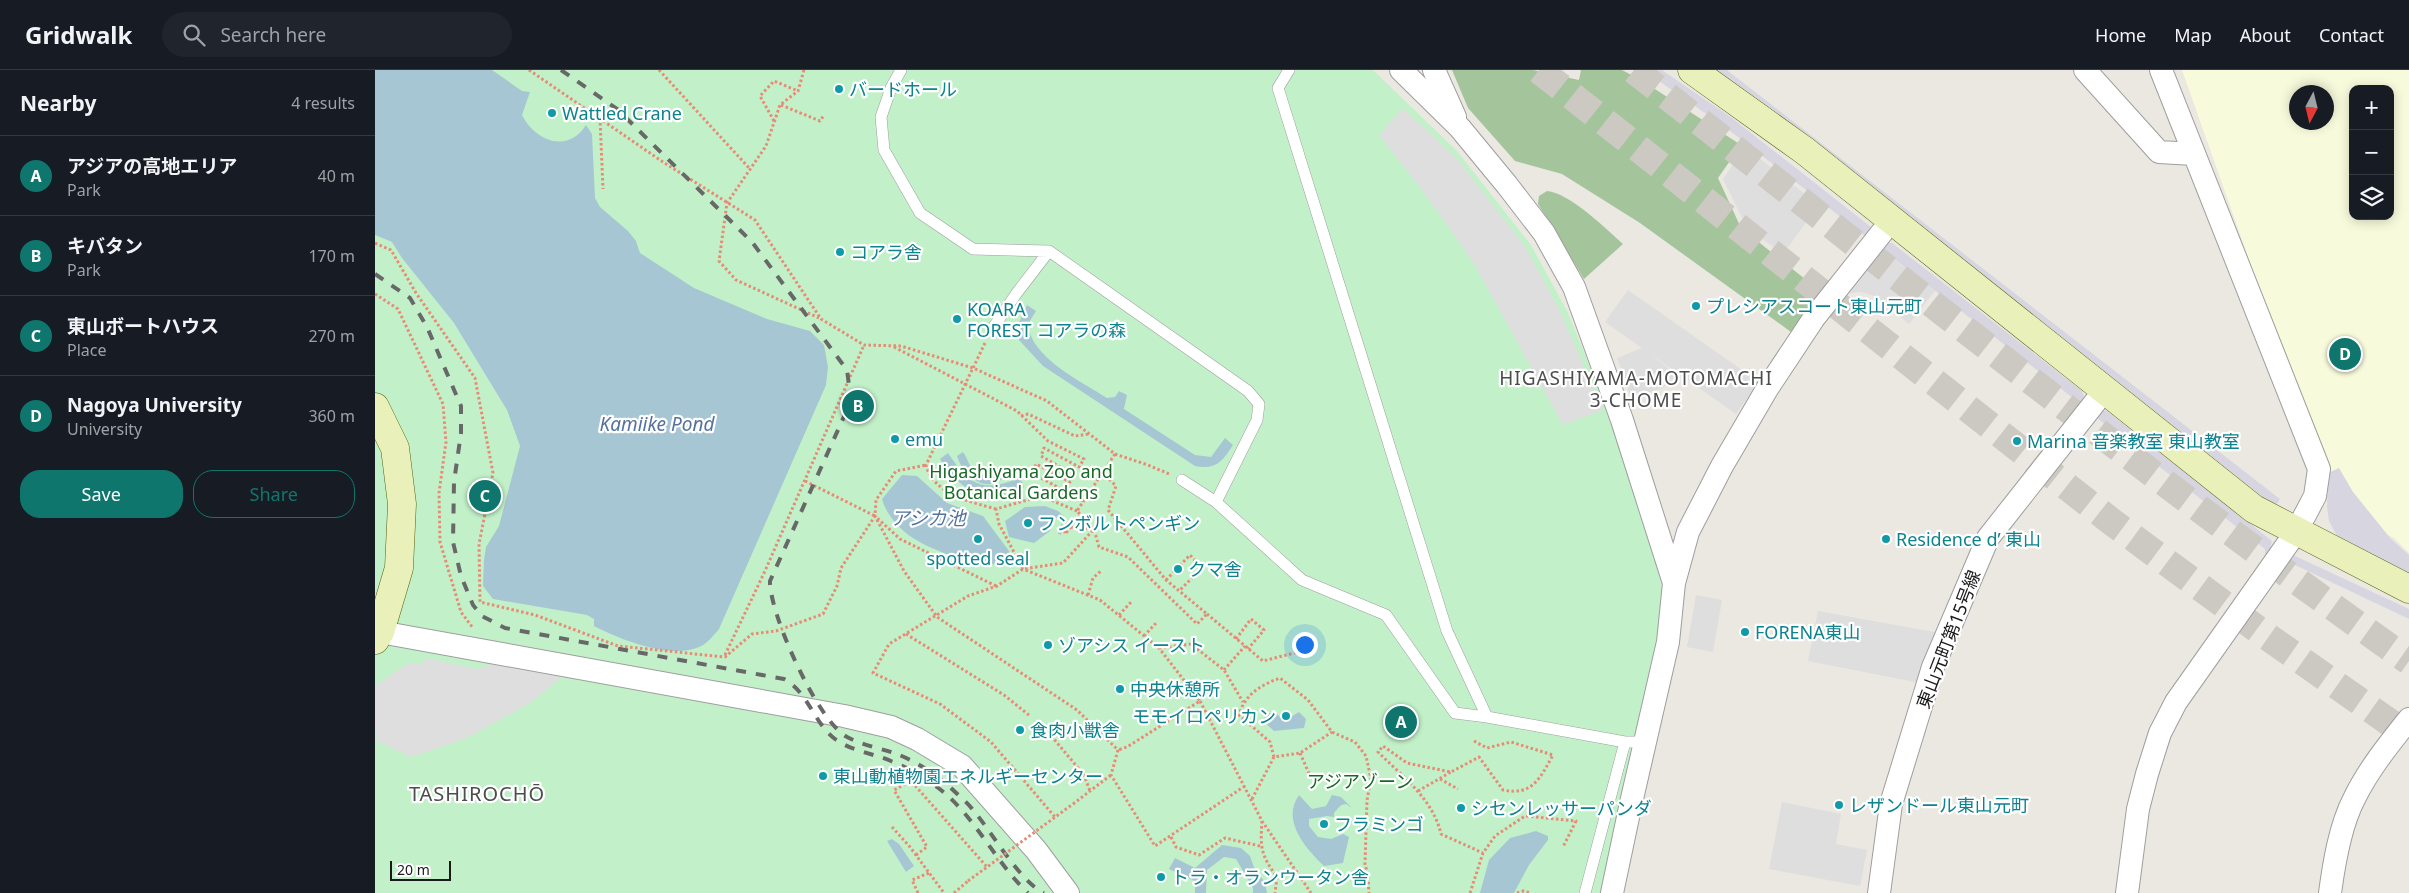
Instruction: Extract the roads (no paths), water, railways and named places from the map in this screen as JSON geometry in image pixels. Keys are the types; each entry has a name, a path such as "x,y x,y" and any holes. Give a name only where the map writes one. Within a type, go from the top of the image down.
{"street":[{"path":"1401,70 1460,128 1544,233 1574,287 1622,420 1674,583"},
{"path":"1434,70 1460,128"},
{"path":"1692,70 1805,151 2254,509 2409,589"},
{"path":"2085,70 2159,152 2194,154"},
{"path":"2127,893 2138,809 2160,732 2176,702 2296,532 2315,496 2319,469 2161,70"},
{"path":"1612,893 1635,742 1669,642 1674,583 1689,532 1722,466 1762,398 1814,318 1891,220"},
{"name":"東山元町第15号線","path":"1879,893 1891,804 1933,667 1989,538 2104,391"},
{"path":"375,407 395,448 402,504 399,568 378,636 844,716 891,727 917,738 962,766 1036,850 1068,893"},
{"path":"2330,893 2337,852 2353,800 2381,754 2409,719"}],"lane":[{"path":"901,70 891,88 881,117 883,150 920,213 973,249 1049,251 1249,391 1259,404 1257,420 1216,502"},
{"path":"1289,70 1278,88 1447,631 1487,717"},
{"path":"991,331 1049,251"},
{"path":"1182,480 1216,502 1302,580 1386,615 1455,713 1635,742 1585,893"}],"water":[{"name":"Kamiike Pond","path":"375,70 492,70 522,91 530,92 522,115 535,132 543,137 552,141 570,139 579,134 586,125 592,134 595,198 600,207 628,231 636,241 640,253 694,288 767,319 810,331 824,345 828,367 826,385 719,629 702,646 674,651 645,646 617,637 594,626 594,619 587,615 493,599 483,586 486,547 499,526 520,446 507,410 454,323 402,258 392,242 375,235"},
{"path":"1027,305 1036,311 1028,324 1031,336 1047,358 1107,398 1115,397 1119,391 1127,395 1124,409 1195,455 1211,457 1225,438 1233,445 1222,460 1213,466 1195,466 1043,366 1019,340 1017,327"},
{"path":"963,452 973,471 979,475 1000,472 1003,474 1001,480 987,484 980,483 974,479 963,469 957,456"},
{"path":"948,453 963,473 978,483 995,485 1020,478 1024,487 998,495 987,495 966,488 948,471 940,459"},
{"name":"アシカ池","path":"902,475 917,476 947,503 983,516 1009,551 1008,562 986,564 946,554 922,543 898,526 890,516 882,499"},
{"path":"1045,506 1058,511 1064,516 1061,535 1058,534 1063,520 1058,517 1052,519 1050,531 1034,543 1009,537 1005,521 1025,507"},
{"path":"1299,712 1306,719 1304,728 1274,731 1262,720 1269,713 1277,714 1284,721"},
{"path":"1299,795 1312,809 1326,806 1332,795 1341,797 1352,808 1346,804 1341,805 1334,813 1334,817 1327,816 1309,819 1309,826 1318,837 1331,839 1343,834 1349,837 1343,863 1324,866 1303,842 1294,824 1293,814 1294,804"},
{"path":"1536,831 1548,836 1548,840 1529,865 1514,893 1480,893 1489,860 1510,838"},
{"path":"892,839 899,844 914,866 906,872 887,841"},
{"path":"1222,845 1241,848 1250,856 1255,870 1265,882 1267,893 1253,893 1253,888 1236,859 1224,857 1207,870 1206,893 1195,893 1195,881 1169,869 1175,858 1195,868"}],"tunnel":[{"path":"1539,70 2112,522 2268,637 2409,736"},
{"path":"1634,70 2114,445 2409,661"}],"railway":[{"path":"561,70 617,109 752,242 847,370 851,401 770,581 772,596 786,640 810,689 835,727 847,737 909,759 946,783 981,819 1016,868 1035,887 1044,893"},
{"path":"375,274 410,298 427,327 461,406 461,433 454,482 453,542 461,576 473,605 482,616 505,628 784,679 799,692 821,724 835,739 848,746 909,769 932,783 950,798 974,824 1005,867 1028,893"}],"place":[{"name":"バードホール","path":"839,89"},
{"name":"Wattled Crane","path":"552,113"},
{"name":"コアラ舎","path":"840,252"},
{"name":"プレシアスコート東山元町","path":"1696,306"},
{"name":"KOARA FOREST コアラの森","path":"957,319"},
{"name":"Nagoya University","path":"2345,354"},
{"name":"キバタン","path":"858,406"},
{"name":"emu","path":"895,439"},
{"name":"Marina 音楽教室 東山教室","path":"2017,441"},
{"name":"東山ボートハウス","path":"485,496"},
{"name":"フンボルトペンギン","path":"1028,523"},
{"name":"spotted seal","path":"978,539"},
{"name":"Residence d’ 東山","path":"1886,539"},
{"name":"クマ舎","path":"1178,569"},
{"name":"FORENA東山","path":"1745,632"},
{"name":"ゾアシス イースト","path":"1048,645"},
{"name":"中央休憩所","path":"1120,689"},
{"name":"モモイロペリカン","path":"1286,716"},
{"name":"アジアの高地エリア","path":"1401,722"},
{"name":"食肉小獣舎","path":"1020,730"},
{"name":"東山動植物園エネルギーセンター","path":"823,776"},
{"name":"レザンドール東山元町","path":"1839,805"},
{"name":"シセンレッサーパンダ","path":"1461,808"},
{"name":"フラミンゴ","path":"1324,824"},
{"name":"トラ・オランウータン舎","path":"1161,877"}],"district":[{"name":"HIGASHIYAMA-MOTOMACHI 3-CHOME","path":"1636,389"},
{"name":"TASHIROCHŌ","path":"477,793"}],"park label":[{"name":"Higashiyama Zoo and Botanical Gardens","path":"1021,481"},
{"name":"アジアゾーン","path":"1360,781"}]}
